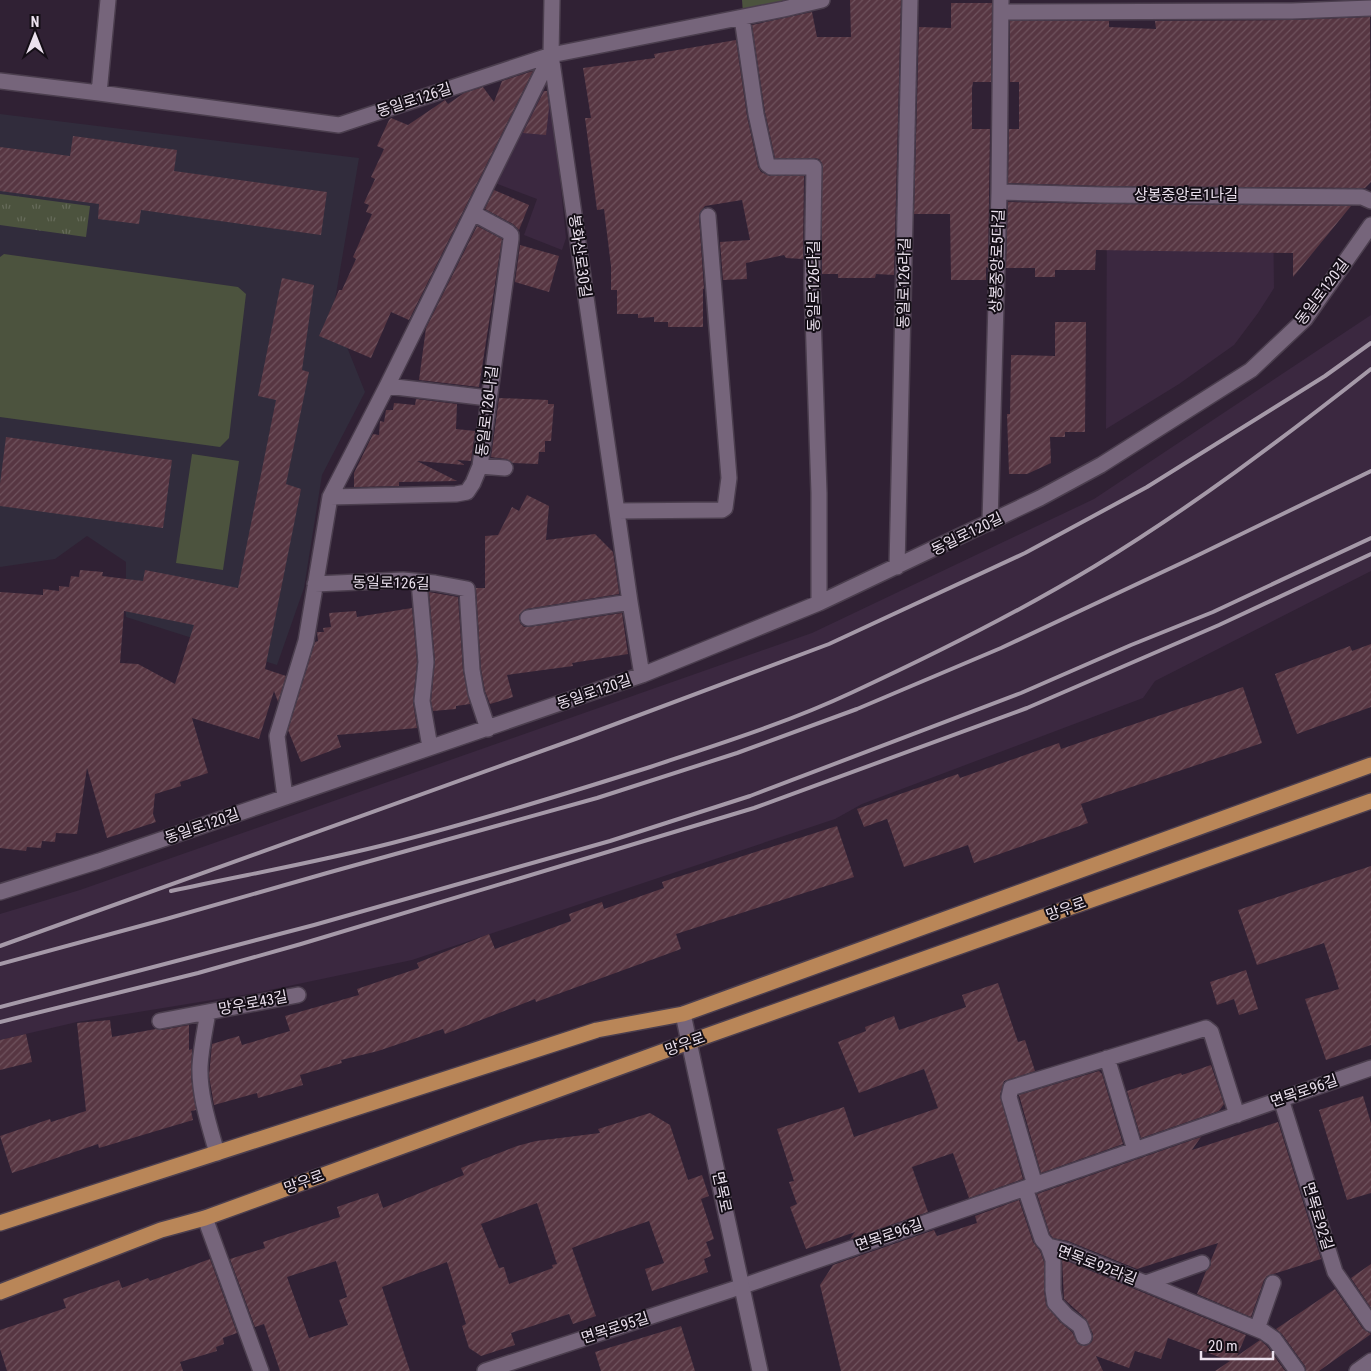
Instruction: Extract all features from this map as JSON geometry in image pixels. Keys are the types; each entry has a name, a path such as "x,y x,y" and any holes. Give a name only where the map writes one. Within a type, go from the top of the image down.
{"main road":[{"name":"망우로","path":"0,1223 597,1030 684,1014 1371,766"},
{"name":"망우로","path":"0,1292 162,1230 205,1218 689,1042 1371,801"}],"street":[{"path":"100,93 108,0"},
{"name":"봉화산로30길","path":"552,0 551,54 642,675"},
{"name":"동일로126길","path":"0,81 338,125 551,54 742,18 822,0"},
{"name":"동일로126라길","path":"897,567 910,0"},
{"path":"1001,6 1292,11 1371,8"},
{"name":"상봉중앙로5다길","path":"990,523 999,192 1001,6"},
{"name":"동일로126다길","path":"742,18 756,114 767,164 771,168 814,167 812,285 819,493 819,603"},
{"path":"286,797 277,736 306,642 330,497 551,54"},
{"name":"상봉중앙로1나길","path":"999,192 1362,197 1371,201"},
{"name":"동일로126나길","path":"330,497 456,494 467,492 473,483 480,466 511,239 508,232 473,213"},
{"path":"617,511 722,510 725,508 728,478 708,216"},
{"name":"동일로120길","path":"0,892 99,861 642,675 819,603 990,523 1101,465 1251,370 1305,319 1371,225"},
{"path":"387,386 488,398"},
{"path":"480,466 505,468"},
{"name":"동일로126길","path":"315,584 403,580 467,589 472,670 476,693 488,729"},
{"path":"419,582 426,662 422,705 430,747"},
{"path":"528,618 630,602"},
{"name":"망우로43길","path":"160,1021 298,995"},
{"name":"망우로43길","path":"208,1012 200,1066 201,1087 217,1153"},
{"name":"면목로","path":"684,1014 760,1371"},
{"path":"1084,1337 1080,1326 1055,1303 1053,1260 1048,1246 1042,1239 1008,1098 1011,1088 1206,1028 1211,1032 1237,1115"},
{"path":"1107,1058 1135,1150"},
{"name":"면목로96길","path":"743,1286 1371,1068"},
{"name":"면목로92길","path":"1281,1100 1335,1272 1371,1324"},
{"path":"205,1218 261,1371"},
{"name":"면목로92라길","path":"1048,1246 1065,1250 1257,1329 1274,1339 1297,1371"},
{"name":"면목로92라길","path":"1146,1284 1202,1263"},
{"path":"1257,1329 1273,1283"},
{"name":"면목로95길","path":"486,1371 743,1286"},
{"path":"1357,1371 1371,1361"}],"shaded area":[{"path":"540,90 551,92 566,238 562,250 524,235 537,199 495,183"},
{"path":"0,114 359,158 333,312 365,392 322,475 304,588 277,665 126,617 126,562 87,536 55,559 0,567"},
{"path":"1107,203 1273,206 1274,288 1234,345 1179,384 1106,429"},
{"path":"1371,315 1371,571 1155,681 1143,698 862,804 835,819 412,960 255,993 77,1022 0,1040 0,914 80,890 812,633 1094,499"}],"green space":[{"path":"742,0 807,0 743,14"},
{"path":"0,194 90,206 86,237 0,225"},
{"path":"4,254 238,287 246,294 229,438 220,447 0,417 0,257"},
{"path":"192,454 239,461 223,570 176,563"}],"building":[{"path":"850,0 901,0 894,275 876,274 875,278 838,278 838,274 822,274 822,163 819,159 814,158 775,158 765,112 752,25 812,12 817,37 851,37"},
{"path":"951,3 992,3 991,82 973,82 972,88 972,129 990,129 988,268 986,267 986,280 951,280 950,214 914,214 919,27 951,28"},
{"path":"1370,17 1371,182 1365,188 1102,186 1008,183 1009,129 1019,129 1019,82 1010,82 1010,21 1109,21 1109,27 1156,29 1155,21 1292,20"},
{"path":"736,40 747,116 758,167 761,172 770,176 804,176 803,259 786,258 784,255 746,263 747,279 723,280 720,242 750,240 742,200 705,206 700,212 699,217 704,289 703,327 668,327 668,322 654,322 654,317 638,318 638,314 617,314 617,290 611,290 611,266 604,209 597,210 585,118 591,118 583,68 655,58 654,54"},
{"path":"533,71 409,320 391,312 371,358 319,336 339,290 342,290 356,259 353,257 372,214 366,212 369,205 364,203 375,179 371,177 384,149 377,146 389,120 391,118 408,125 445,100 448,104 464,93 483,87 494,102 502,81"},
{"path":"544,91 547,91 549,108 546,135 523,133"},
{"path":"73,136 177,150 174,171 327,192 321,235 141,210 139,224 98,219 99,204 0,191 0,147 70,156"},
{"path":"494,190 529,205 519,230 513,224 485,209"},
{"path":"1008,202 1351,206 1293,277 1293,253 1096,250 1095,270 1055,270 1055,277 1035,277 1035,268 1006,268"},
{"path":"477,226 502,239 479,387 419,380 426,328"},
{"path":"520,245 559,256 549,292 515,282"},
{"path":"282,278 314,285 302,370 309,372 286,484 301,489 265,669 286,676 278,702 274,691 259,739 192,718 208,773 180,782 181,786 155,794 153,814 156,822 107,838 87,768 77,834 56,833 55,842 42,841 41,848 27,847 26,851 0,848 0,592 43,595 43,589 59,591 59,586 69,587 71,576 79,577 80,570 103,572 102,576 143,581 145,570 238,588 276,400 258,396","holes":["124,611 194,625 175,684 138,664 120,663"]},
{"path":"1055,322 1086,322 1085,432 1065,432 1065,437 1050,437 1051,463 1027,474 1009,474 1007,414 1010,414 1011,355 1055,356"},
{"path":"499,398 548,400 548,404 554,404 551,441 545,441 545,452 539,452 538,464 513,463 506,459 491,457"},
{"path":"416,399 457,404 456,429 475,431 471,461 457,460 465,465 417,461 457,481 399,482 399,486 354,487 354,473 373,434 379,435 380,421 384,422 386,410 393,410 394,403 415,405"},
{"path":"6,437 172,460 163,528 0,506 0,484"},
{"path":"527,495 549,506 546,540 595,534 613,552 619,594 526,609 519,615 520,623 524,627 529,627 622,613 628,654 572,663 573,666 507,675 513,697 490,704 485,691 481,669 476,588 485,588 485,536 498,535 512,507 519,511"},
{"path":"429,592 458,597 463,671 470,704 456,706 456,709 433,711 431,701 435,661"},
{"path":"412,608 417,662 413,702 417,728 337,735 341,747 301,762 288,730 315,642 318,641 317,632 324,632 323,628 331,627 329,613 356,611 357,617"},
{"path":"1371,644 1371,707 1297,734 1275,674 1350,646 1352,651"},
{"path":"1243,687 1262,743 1081,804 1088,823 974,863 968,845 904,867 887,819 864,827 857,809 958,774 960,778 1059,743 1061,749"},
{"path":"837,826 854,877 676,934 681,949 536,1002 535,999 445,1034 443,1029 378,1051 341,1060 342,1063 300,1075 303,1085 258,1098 257,1093 214,1105 209,1076 212,1044 239,1036 242,1045 290,1031 285,1016 359,995 357,989 419,968 417,963 489,934 495,949 571,921 569,914 602,902 604,909 664,888 662,882"},
{"path":"1371,866 1371,1045 1326,1060 1305,999 1339,989 1324,943 1257,965 1238,910"},
{"path":"1246,970 1258,1009 1239,1015 1234,999 1217,1005 1210,982"},
{"path":"998,983 1018,1042 1025,1040 1035,1071 1004,1081 1000,1095 1023,1179 969,1198 953,1153 912,1167 928,1212 850,1239 855,1232 806,1249 790,1207 797,1204 789,1182 794,1181 777,1129 844,1107 854,1137 938,1108 924,1069 859,1093 838,1042 866,1031 865,1027 894,1016 899,1030 966,1007 962,995"},
{"path":"110,1020 112,1037 189,1025 189,1050 192,1049 191,1078 196,1110 191,1111 193,1120 99,1148 98,1144 12,1173 0,1136 50,1119 51,1122 86,1111 77,1023"},
{"path":"26,1034 32,1062 0,1070 0,1040"},
{"path":"1211,1065 1224,1104 1219,1111 1141,1138 1127,1091"},
{"path":"1099,1071 1102,1074 1123,1144 1041,1173 1019,1095"},
{"path":"1363,1096 1371,1123 1371,1193 1347,1200 1319,1110"},
{"path":"650,1113 670,1125 688,1180 702,1175 709,1196 701,1199 714,1239 706,1242 711,1256 704,1259 708,1272 652,1291 645,1269 664,1263 649,1221 590,1241 572,1248 596,1316 573,1324 569,1314 511,1333 515,1345 481,1356 469,1348 462,1326 466,1324 447,1262 382,1287 410,1371 280,1371 264,1324 255,1327 230,1259 265,1248 263,1242 340,1217 337,1207 378,1193 383,1208 464,1175 461,1168 517,1146 536,1141 600,1133 598,1129","holes":["537,1203 557,1264 552,1265 553,1268 509,1284 504,1267 499,1268 481,1224","336,1261 347,1297 339,1300 348,1325 309,1338 287,1277"]},
{"path":"1278,1122 1321,1259 1267,1276 1251,1317 1197,1294 1206,1271 1211,1265 1211,1260 1218,1243 1137,1269 1068,1241 1053,1238 1050,1234 1037,1194 1201,1137 1192,1150"},
{"path":"1019,1200 1033,1242 1040,1251 1044,1262 1046,1305 1060,1322 1072,1332 1078,1344 1083,1346 1091,1343 1093,1334 1086,1319 1064,1299 1062,1259 1246,1335 1237,1356 1260,1340 1267,1346 1285,1371 1215,1371 1230,1361 1168,1338 1161,1359 1135,1351 1129,1368 1096,1356 1103,1371 841,1371 820,1285 833,1265 934,1230 937,1236 977,1223 975,1216"},
{"path":"210,1259 237,1333 223,1338 224,1344 216,1347 217,1351 180,1362 183,1371 7,1371 0,1349 0,1330 66,1308 63,1299 119,1280 122,1288 148,1278 150,1281"},
{"path":"1371,1264 1371,1308 1351,1278"},
{"path":"1335,1289 1363,1329 1371,1334 1319,1371 1306,1371 1305,1366 1282,1334 1276,1329"},
{"path":"681,1326 695,1371 601,1371 595,1352"}],"railway":[{"path":"0,946 578,738 829,644 1025,553 1147,487 1325,376 1371,343"},
{"path":"171,891 364,850 488,817 699,751 777,724 828,703 976,632 1095,566 1167,520 1236,472 1371,369"},
{"path":"0,964 597,798 737,753 857,709 1001,648 1371,471"},
{"path":"0,1007 314,925 610,841 750,796 1021,693 1213,612 1371,538"},
{"path":"0,1022 198,973 301,944 754,808 1027,708 1219,625 1371,554"}]}
